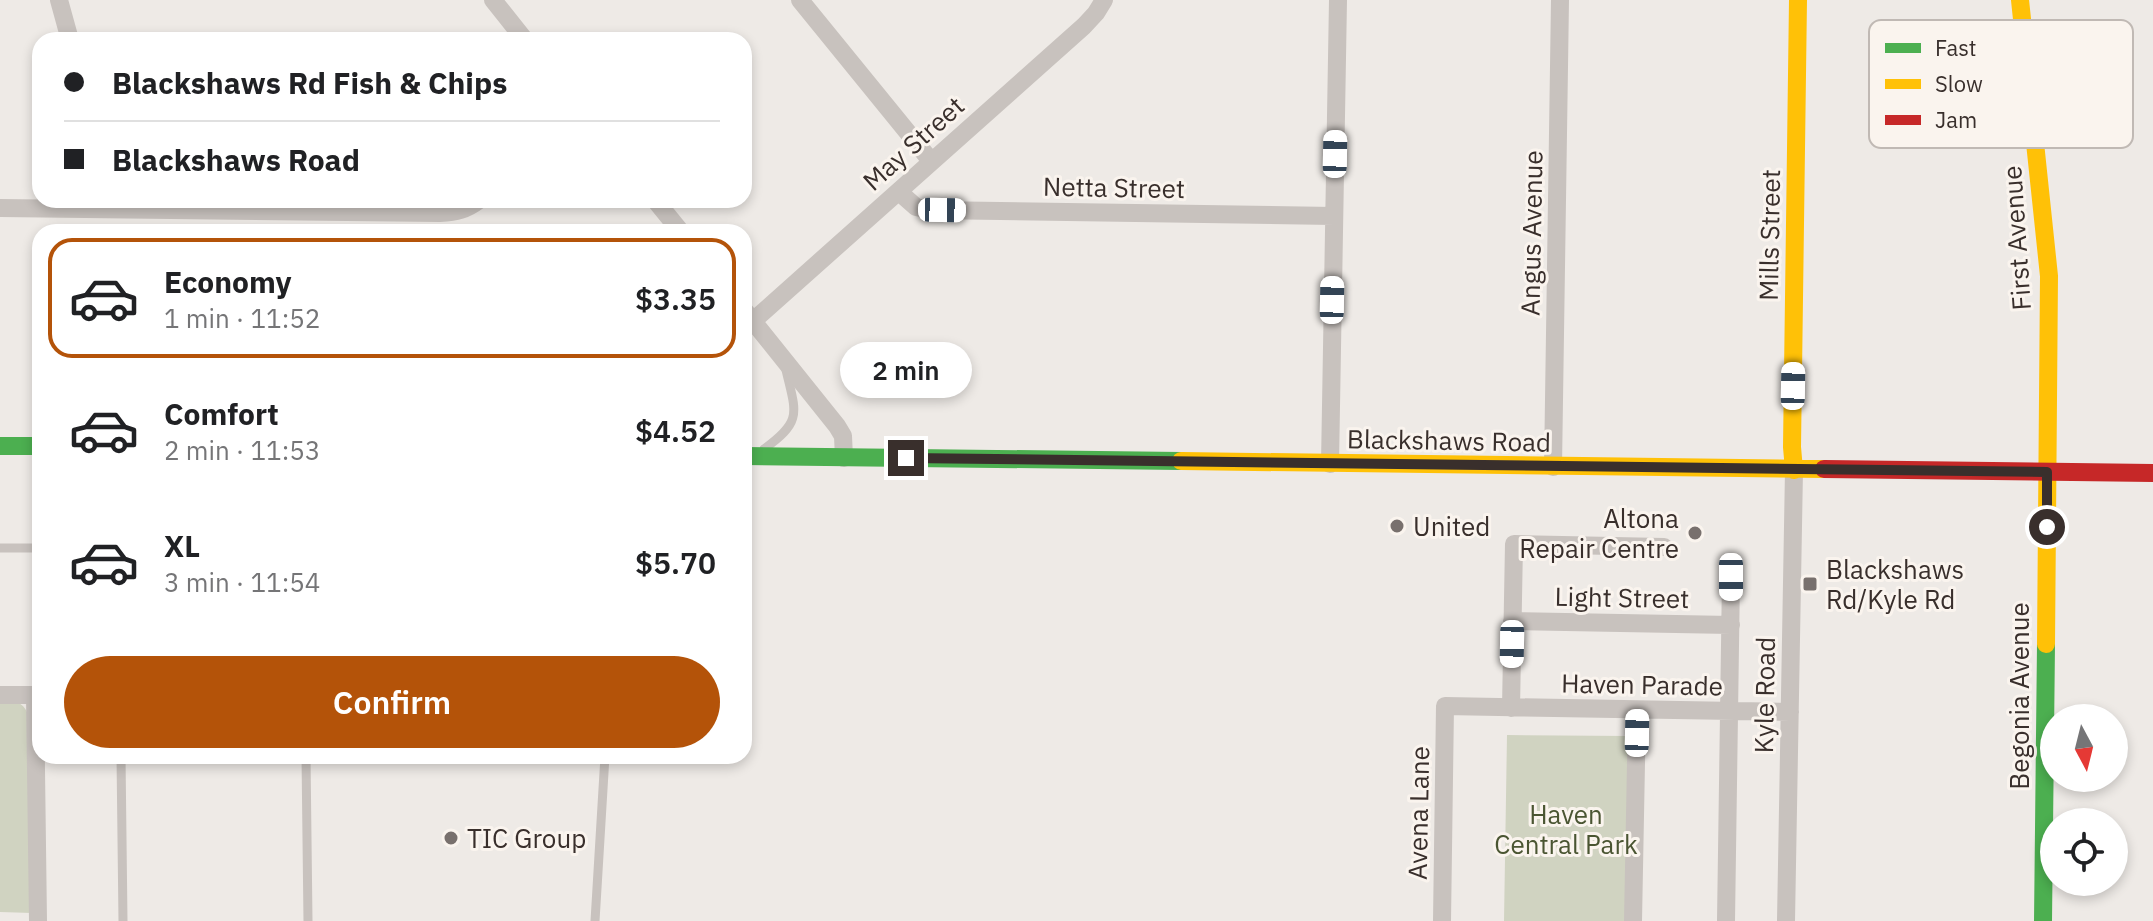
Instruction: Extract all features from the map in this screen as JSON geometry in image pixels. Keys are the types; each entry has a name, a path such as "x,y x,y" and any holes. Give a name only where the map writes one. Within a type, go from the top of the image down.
{"main road":[{"name":"Mills Street","path":"1794,470 1798,0"},
{"name":"First Avenue","path":"2020,0 2022,20"},
{"name":"First Avenue","path":"2036,148 2049,276 2047,472"},
{"path":"0,446 32,446"},
{"name":"Blackshaws Road","path":"752,456 2153,473"},
{"name":"Begonia Avenue","path":"2043,921 2047,472"}],"street":[{"path":"59,0 68,32"},
{"path":"493,0 519,32"},
{"path":"800,0 931,161"},
{"name":"May Street","path":"752,314 899,192 1084,26 1104,0"},
{"path":"1330,464 1338,0"},
{"name":"Angus Avenue","path":"1553,467 1560,0"},
{"name":"Netta Street","path":"899,192 916,207 930,210 1334,216"},
{"path":"0,208 32,207"},
{"path":"236,208 456,213 468,208"},
{"path":"662,208 674,224"},
{"path":"752,320 837,426 843,436 844,458"},
{"name":"Kyle Road","path":"1786,921 1794,470"},
{"path":"1511,708 1514,544 1664,547"},
{"path":"1726,921 1731,577"},
{"name":"Light Street","path":"1512,621 1731,625"},
{"path":"0,695 32,695"},
{"name":"Haven Parade","path":"1445,706 1790,712"},
{"name":"Avena Lane","path":"1442,921 1445,706"},
{"path":"1633,921 1637,710"},
{"path":"38,764 38,921"}],"lane":[{"path":"752,455 783,435 791,424 795,410 783,356"},
{"path":"0,548 32,548"},
{"path":"121,764 123,921"},
{"path":"306,764 308,921"},
{"path":"595,921 605,764"}],"green space":[{"path":"0,700 20,704 28,714 32,913 0,912"},
{"name":"Haven Central Park","path":"1507,735 1628,736 1626,921 1504,921"}],"traffic: fast":[{"path":"0,446 32,446"},
{"path":"752,456 1181,461"},
{"path":"2043,921 2046,644"}],"traffic: slow":[{"path":"1794,470 1798,0"},
{"path":"2020,0 2022,20"},
{"path":"2036,148 2049,276 2046,644"},
{"path":"1181,461 1824,469"}],"traffic: jam":[{"path":"1824,469 2153,473"}],"place":[{"name":"United","path":"1397,526"},
{"name":"Altona Repair Centre","path":"1695,533"},
{"name":"Blackshaws Rd/Kyle Rd","path":"1810,584"},
{"name":"TIC Group","path":"451,838"}],"route":[{"path":"906,458 2047,472 2047,527"}]}
